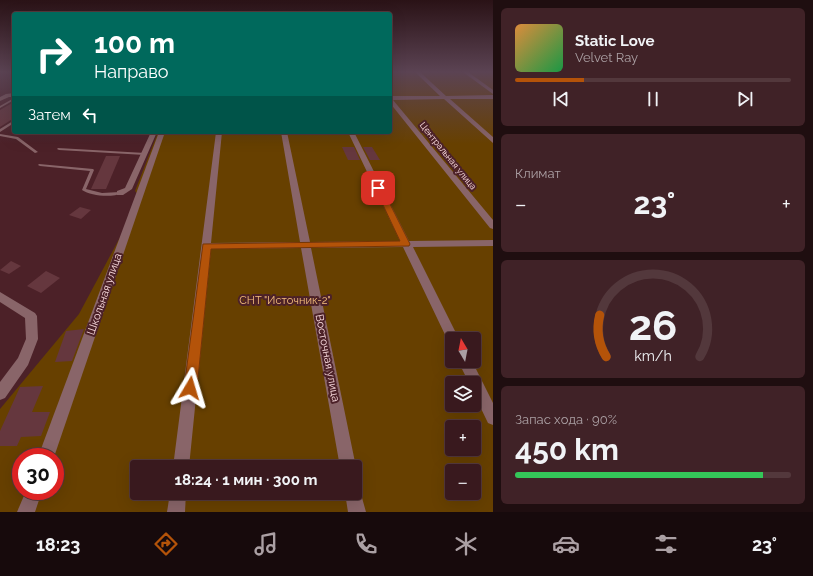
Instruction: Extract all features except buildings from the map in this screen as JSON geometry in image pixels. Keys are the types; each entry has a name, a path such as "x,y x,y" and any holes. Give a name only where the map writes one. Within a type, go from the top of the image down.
{"street":[{"path":"443,96 493,141"},
{"path":"392,98 493,97"},
{"name":"Центральная улица","path":"392,100 493,226"},
{"path":"120,193 128,189 153,134"},
{"name":"Школьная улица","path":"49,448 161,134"},
{"path":"182,460 219,134"},
{"name":"Восточная улица","path":"284,134 347,460"},
{"path":"352,134 450,332"},
{"path":"206,246 493,243"},
{"path":"0,296 31,316 32,339 23,361 0,393"},
{"path":"468,368 493,418"},
{"path":"26,512 31,500"},
{"path":"176,512 177,500"},
{"path":"354,500 357,512"}],"lane":[{"path":"0,107 12,100"},
{"path":"0,131 12,123"},
{"path":"0,135 17,138 36,152"},
{"path":"59,149 145,154"},
{"path":"40,165 92,170 84,190 93,194 107,195 120,193"}],"green space":[{"name":"СНТ \"Источник-2\"","path":"392,96 493,96 493,512 0,512 0,409 79,314 141,198 135,191 157,134 392,134"}],"route":[{"path":"190,388 206,246 406,244 378,188"}]}
